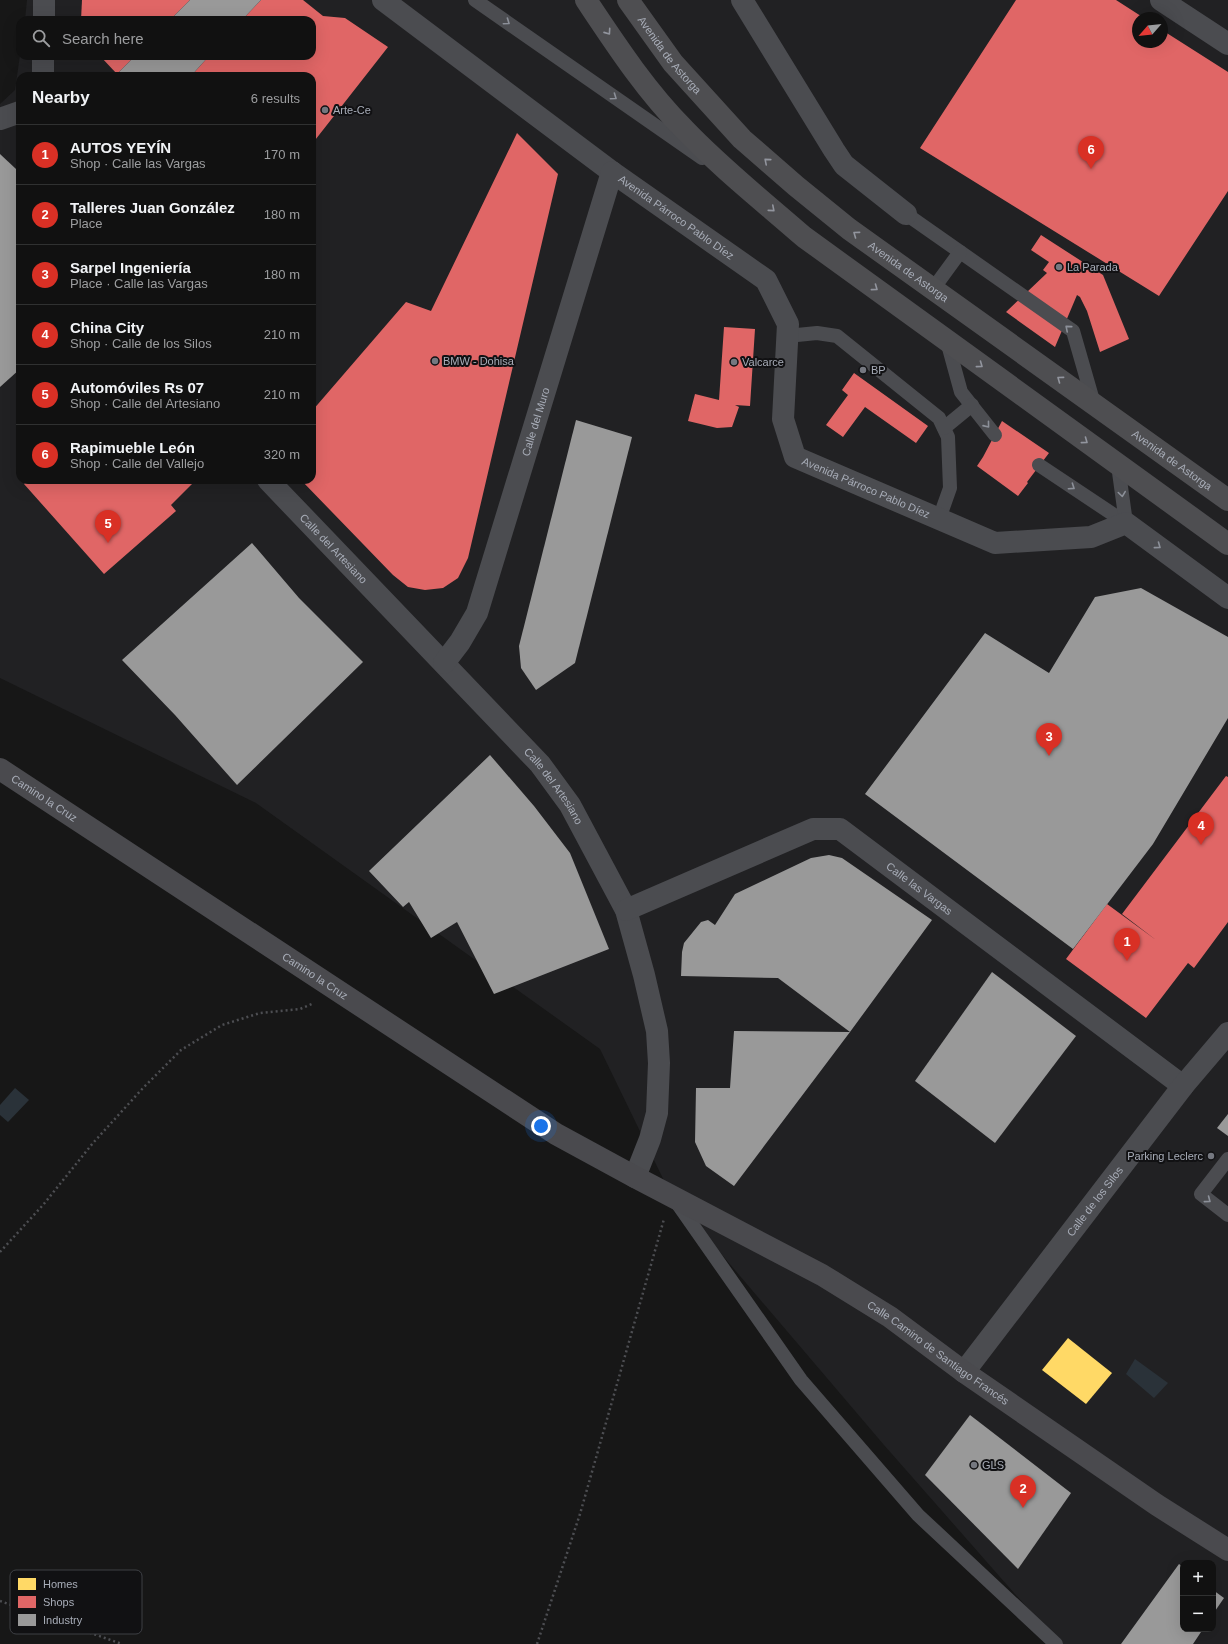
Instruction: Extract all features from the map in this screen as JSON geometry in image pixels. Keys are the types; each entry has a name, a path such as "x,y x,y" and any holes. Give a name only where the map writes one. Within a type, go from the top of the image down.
{"highway":[{"path":"586,0 644,84 683,129 804,237 1228,544"},
{"name":"Avenida de Astorga","path":"628,0 673,63 742,139 796,186 849,229 1228,500"}],"street":[{"path":"44,0 44,16"},
{"name":"Avenida Párroco Pablo Díez","path":"383,0 612,172 766,280 788,324 783,419 795,457 995,543 1091,537 1126,523"},
{"path":"742,0 844,164 906,214"},
{"path":"1161,0 1228,44"},
{"path":"43,60 43,72"},
{"path":"0,119 16,113"},
{"name":"Calle del Muro","path":"444,663 460,642 478,613 612,172"},
{"name":"Calle del Artesiano","path":"272,484 444,663 544,770 570,805 626,910 644,975 657,1031 659,1062 657,1113 650,1139 635,1177"},
{"path":"1126,523 1228,598"},
{"name":"Camino la Cruz","path":"0,769 556,1134 635,1177"},
{"name":"Calle las Vargas","path":"626,910 813,829 840,829 1183,1086"},
{"name":"Calle de los Silos","path":"964,1372 1183,1086 1228,1033"},
{"name":"Calle Camino de Santiago Francés","path":"635,1177 828,1279 890,1318 964,1372 1157,1505 1228,1550"}],"lane":[{"path":"475,0 698,155 743,184"},
{"path":"906,214 1073,331 1094,404"},
{"path":"933,289 960,252"},
{"path":"788,336 817,333 837,336 939,418 948,437 950,488 939,519"},
{"path":"947,341 961,392 995,435"},
{"path":"944,428 972,405"},
{"path":"1039,465 1126,523"},
{"path":"1118,465 1126,523"},
{"path":"1228,1159 1201,1194 1228,1215"},
{"path":"671,1195 801,1380 918,1515 1056,1644"}],"path":[{"path":"0,1252 142,1088 182,1050 222,1024 260,1013 300,1009 340,991"},
{"path":"537,1644 580,1514 671,1195"},
{"path":"0,1601 10,1605"},
{"path":"94,1634 122,1644"}],"shaded area":[{"path":"27,0 1228,0 1228,1644 1059,1644 884,1445 671,1195 600,1049 256,803 0,678 0,104 15,90 16,83 16,484 316,484 316,72 18,72 19,60 316,60 316,16 25,16"},
{"path":"15,1088 29,1100 8,1122 0,1115 0,1105"},
{"path":"1135,1359 1168,1383 1154,1398 1126,1374"}],"building: Homes":[{"path":"1068,1338 1112,1373 1086,1404 1042,1370"}],"building: Shops":[{"path":"82,0 190,0 174,16 81,16"},
{"name":"Arte-Ce","path":"261,0 303,0 323,16 345,18 388,47 316,139 316,72 195,72 205,60 316,60 316,16 246,16"},
{"path":"1016,0 1116,0 1135,12 1132,12 1132,48 1168,48 1168,34 1228,72 1228,191 1159,296 920,148"},
{"path":"104,60 131,60 119,72 115,72"},
{"name":"BMW - Dohisa","path":"517,133 558,174 468,558 458,578 443,588 425,590 408,587 393,575 305,484 316,484 316,406 406,302 431,311"},
{"path":"1041,235 1103,275 1129,339 1100,352 1087,311 1080,297 1077,295 1055,347 1006,312 1047,273 1043,270 1049,262 1031,250"},
{"path":"724,327 755,329 750,406 735,405 739,407 732,427 717,428 688,421 695,394 719,400"},
{"path":"854,373 928,426 916,443 865,407 843,437 826,425 848,395 842,390"},
{"path":"1002,421 1049,453 1018,496 977,466"},
{"path":"24,484 192,484 171,505 176,511 104,574"},
{"path":"1226,776 1228,777 1228,922 1194,968 1188,963 1146,1018 1066,959 1107,904 1156,940 1122,914"}],"building: Industry":[{"path":"190,0 261,0 246,16 174,16"},
{"path":"131,60 205,60 195,72 119,72"},
{"path":"0,154 16,169 16,373 0,387"},
{"path":"576,420 632,437 575,663 536,690 521,668 519,646"},
{"path":"252,543 299,598 363,662 237,785 175,715 122,660"},
{"path":"1141,588 1228,637 1228,718 1153,844 1073,949 865,794 985,633 1049,673 1095,597"},
{"path":"490,755 534,806 570,853 609,949 494,994 457,922 431,938 409,902 403,907 369,871"},
{"path":"829,855 842,858 932,920 850,1032 778,978 681,976 684,943 701,922 708,920 715,925 735,894 811,858"},
{"path":"992,972 1076,1036 995,1143 915,1081"},
{"path":"734,1031 850,1032 734,1186 706,1166 695,1142 696,1088 730,1088"},
{"path":"1228,1114 1228,1136 1217,1128"},
{"path":"970,1415 1071,1493 1018,1569 925,1475"},
{"path":"1179,1564 1180,1632 1201,1632 1193,1644 1121,1644"},
{"path":"1216,1592 1224,1598 1216,1610"}],"place":[{"name":"Arte-Ce","path":"325,110"},
{"name":"Rapimueble León","path":"1091,169"},
{"name":"La Parada","path":"1059,267"},
{"name":"BMW - Dohisa","path":"435,361"},
{"name":"Valcarce","path":"734,362"},
{"name":"BP","path":"863,370"},
{"name":"Automóviles Rs 07","path":"108,543"},
{"name":"Sarpel Ingeniería","path":"1049,756"},
{"name":"China City","path":"1201,845"},
{"name":"AUTOS YEYÍN","path":"1127,961"},
{"name":"Parking Leclerc","path":"1211,1156"},
{"name":"GLS","path":"974,1465"},
{"name":"Talleres Juan González","path":"1023,1508"}]}
